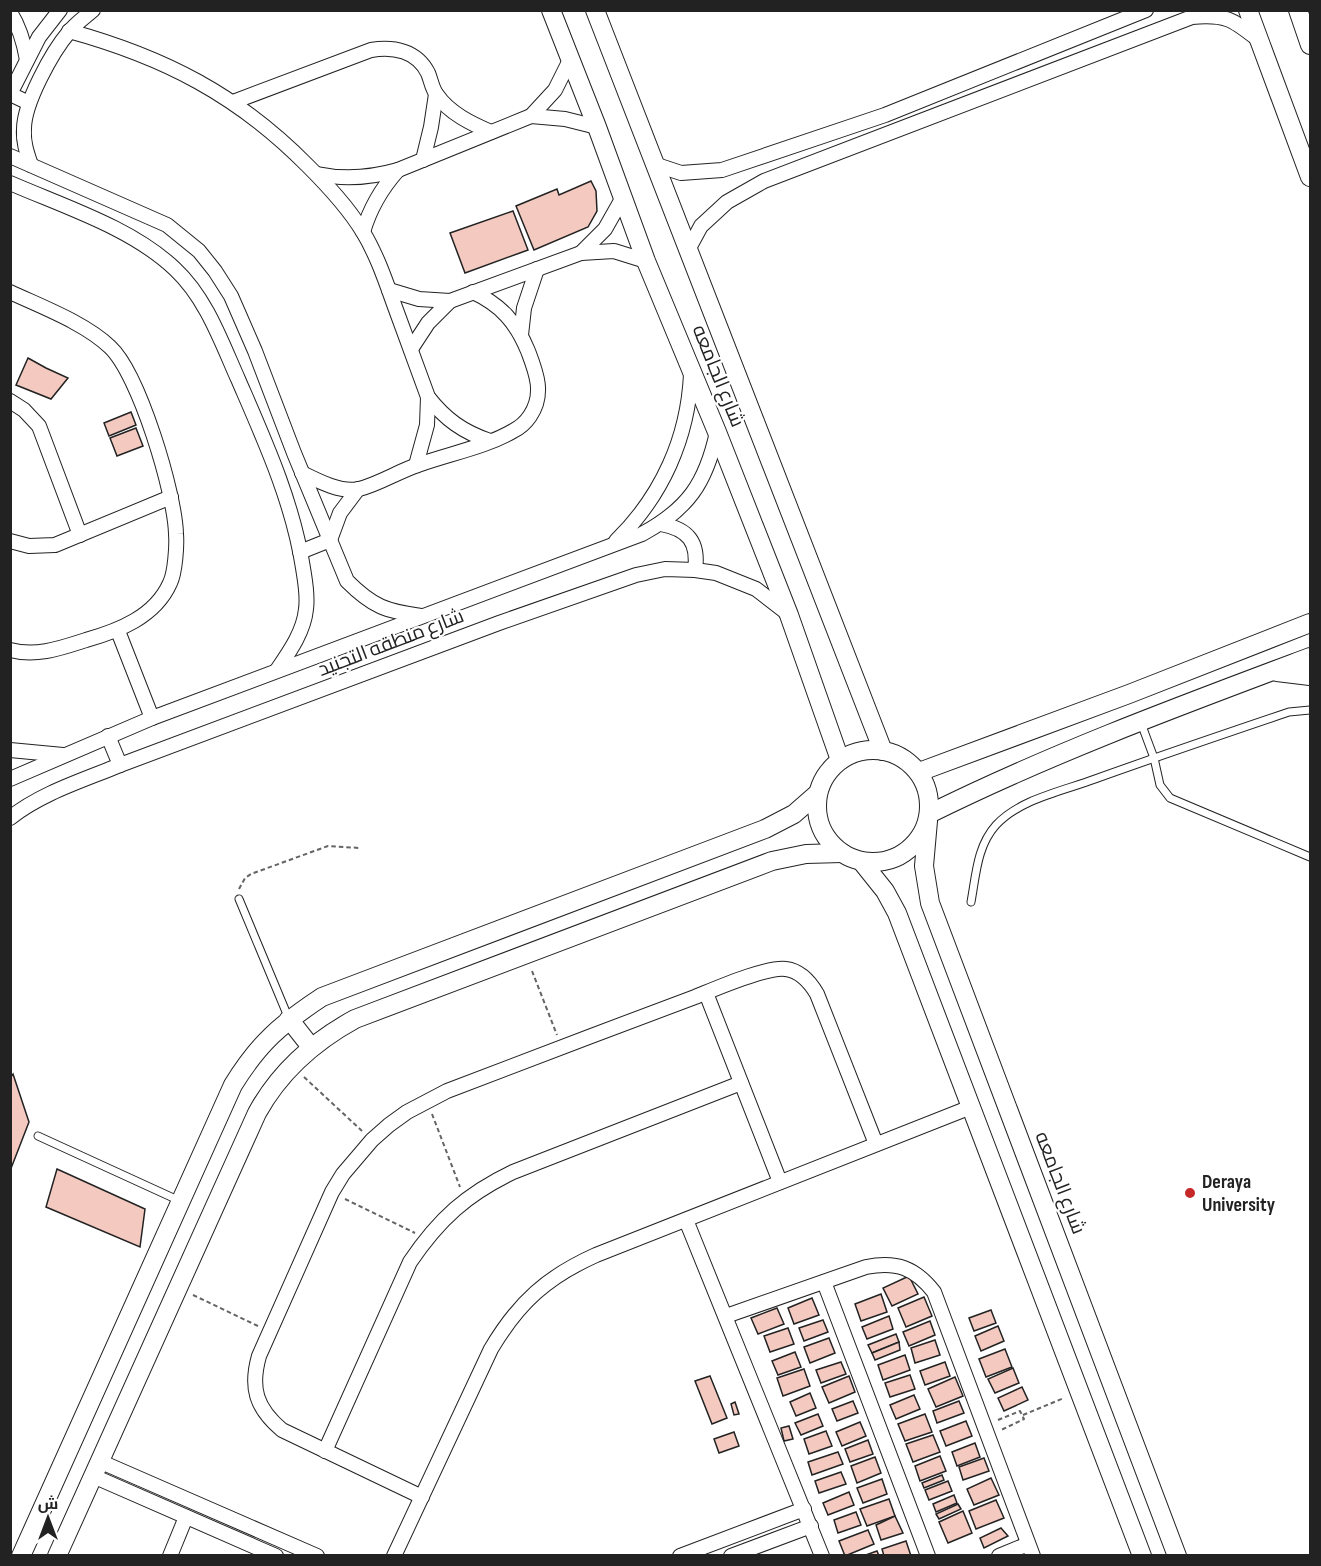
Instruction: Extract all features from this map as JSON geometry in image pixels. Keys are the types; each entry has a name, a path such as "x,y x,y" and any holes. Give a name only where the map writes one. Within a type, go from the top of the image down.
{"street":[{"path":"29,103 10,94 39,38 60,10"},
{"path":"31,165 24,141 24,122 29,103 69,31 93,10"},
{"name":"شارع الجامعه","path":"551,10 597,127 622,200 789,615 840,760"},
{"name":"شارع الجامعه","path":"595,10 883,751"},
{"path":"654,164 681,173 722,170 885,115 1146,10"},
{"path":"1248,10 1311,177"},
{"path":"1298,10 1311,45"},
{"path":"10,12 19,25 27,60"},
{"path":"688,250 701,226 727,202 764,181 1192,17 1216,15 1236,22 1261,41"},
{"path":"69,31 113,43 155,59 233,102 291,148 342,202 363,232 378,261 428,397 428,425 416,465"},
{"path":"233,102 371,50 397,49 419,61 427,72 436,94 461,117 491,132"},
{"path":"316,174 349,178 374,176 398,170 531,116 555,90 571,58"},
{"path":"423,160 436,94"},
{"path":"531,116 565,119 597,127"},
{"path":"10,156 167,225 199,251 231,296 347,581 377,606 395,612 423,616"},
{"path":"363,232 367,218 380,193 398,170"},
{"path":"10,183 129,235 153,249 177,271 207,311 264,437 300,552 306,592 306,610 302,627 292,648 277,670"},
{"path":"63,206 72,183"},
{"path":"580,253 605,229 622,200"},
{"path":"411,349 428,323 450,301 473,292 580,253 614,251 646,261"},
{"path":"521,335 524,308 537,269"},
{"path":"389,290 419,299 450,301"},
{"path":"10,292 93,333 112,348 132,382 149,421 171,497 176,534 171,583 144,615 118,631 47,652 21,653 10,650"},
{"path":"302,473 329,485 358,489 416,465 490,441 513,431 522,424 536,405 538,382 536,372 521,335 509,317 502,309 473,292"},
{"path":"612,545 645,508 670,465 683,428 689,399 691,369"},
{"path":"428,397 443,415 461,429 490,441"},
{"path":"10,401 24,410 39,426 80,535"},
{"path":"253,414 276,406"},
{"name":"شارع منطقه التجنيد","path":"10,779 152,718 642,534 661,524 683,506 700,484 712,459 717,432"},
{"path":"300,552 330,540 340,513 358,489"},
{"path":"10,541 29,546 55,545 171,497"},
{"path":"661,524 677,528 689,537 696,551 695,570"},
{"name":"شارع منطقه التجنيد","path":"10,818 20,810 61,789 120,765 499,623 636,575 665,569 716,573 756,589 789,615"},
{"path":"919,772 1311,623"},
{"path":"118,631 152,718"},
{"path":"928,817 999,780 1140,721 1311,657"},
{"path":"1272,671 1311,676"},
{"path":"108,736 120,765"},
{"path":"10,750 65,755"},
{"path":"860,751 883,751 903,758 919,772 928,792 928,817 922,834 902,854 889,860 861,861 842,853 823,833 818,820 818,794 826,775 840,760 860,751"},
{"path":"21,1556 233,1085 267,1038 289,1019 322,997 773,825 794,814 818,794"},
{"name":"شارع الجامعه","path":"928,817 924,866 930,903 1177,1556"},
{"path":"57,1556 257,1113 277,1082 291,1065 311,1047 355,1019 772,861 806,854 842,853"},
{"path":"861,861 885,891 897,913 1142,1556"},
{"path":"526,919 531,952"},
{"path":"422,1497 282,1430 269,1419 260,1405 255,1389 254,1372 270,1331 332,1192 343,1174 372,1140 398,1118 427,1100 562,1047 772,969 786,969 799,973 810,982 817,994 876,1144"},
{"path":"706,993 780,1182"},
{"path":"289,1019 311,1047"},
{"path":"325,1451 410,1262 444,1217 465,1199 488,1184 513,1172 741,1083"},
{"path":"394,1556 491,1349 506,1324 524,1302 546,1283 570,1267 971,1107"},
{"path":"184,1194 217,1200"},
{"path":"686,1220 822,1556"},
{"path":"726,1316 866,1267 882,1264 897,1265 912,1271 924,1280 934,1292 1031,1550 999,1556"},
{"path":"824,1282 928,1556"},
{"path":"1076,1384 1105,1365"},
{"path":"96,1468 186,1517 276,1556"},
{"path":"96,1468 317,1556"},
{"path":"680,1556 804,1509"},
{"path":"170,1556 186,1517"},
{"path":"731,1556 811,1526"}],"lane":[{"path":"971,902 981,850 996,825 1007,815 1033,801 1154,758 1289,712 1311,710"},
{"path":"1140,721 1154,758 1160,785 1170,798 1311,857"},
{"path":"239,899 289,1019"},
{"path":"38,1136 184,1194"}],"path":[{"path":"239,899 239,887 251,873 328,846 360,848"},
{"path":"531,952 562,1047"},
{"path":"291,1065 372,1140"},
{"path":"427,1100 465,1199"},
{"path":"332,1192 426,1238"},
{"path":"177,1287 270,1331"},
{"path":"1023,1415 1076,1384"},
{"path":"1020,1411 1023,1415 1024,1420 986,1430 1020,1411"}],"building":[{"path":"591,181 596,191 597,211 588,227 534,250 516,206 557,189 559,195"},
{"path":"513,211 528,250 465,273 450,233"},
{"path":"28,358 68,378 51,399 16,385"},
{"path":"131,412 136,425 109,436 104,423"},
{"path":"136,428 143,446 117,456 110,438"},
{"path":"13,1074 29,1122 10,1171 10,1078"},
{"path":"57,1169 145,1209 140,1247 46,1207"},
{"path":"909,1276 918,1294 892,1306 883,1288"},
{"path":"881,1294 887,1312 861,1321 855,1304"},
{"path":"924,1297 932,1316 906,1327 898,1308"},
{"path":"812,1298 819,1315 794,1324 788,1308"},
{"path":"777,1308 784,1324 758,1334 751,1318"},
{"path":"991,1310 996,1323 974,1331 969,1318"},
{"path":"889,1316 893,1329 867,1339 862,1327"},
{"path":"823,1320 828,1332 804,1341 799,1328"},
{"path":"930,1321 935,1335 909,1346 903,1332"},
{"path":"998,1326 1004,1341 981,1351 975,1336"},
{"path":"788,1328 794,1344 770,1352 764,1336"},
{"path":"896,1334 899,1342 872,1353 868,1345"},
{"path":"829,1338 835,1353 810,1363 804,1347"},
{"path":"935,1340 940,1355 915,1363 911,1348"},
{"path":"899,1342 900,1350 875,1360 872,1353"},
{"path":"1005,1349 1012,1367 986,1377 979,1359"},
{"path":"795,1352 801,1367 778,1375 772,1361"},
{"path":"905,1355 910,1370 883,1380 878,1365"},
{"path":"841,1362 846,1374 821,1383 816,1370"},
{"path":"945,1362 950,1376 925,1385 920,1371"},
{"path":"1013,1368 1019,1383 995,1393 988,1379"},
{"path":"804,1369 810,1386 783,1396 777,1378"},
{"path":"910,1375 915,1389 890,1397 885,1383"},
{"path":"710,1376 727,1418 712,1424 695,1381"},
{"path":"849,1376 855,1392 829,1403 822,1387"},
{"path":"955,1377 963,1396 936,1407 928,1389"},
{"path":"1022,1387 1028,1400 1004,1411 998,1398"},
{"path":"810,1393 816,1408 796,1416 790,1402"},
{"path":"914,1395 920,1409 896,1419 890,1405"},
{"path":"853,1401 858,1413 837,1421 832,1409"},
{"path":"959,1401 964,1413 937,1423 933,1411"},
{"path":"735,1402 739,1414 734,1415 731,1404"},
{"path":"818,1414 823,1426 801,1435 795,1423"},
{"path":"925,1414 932,1432 905,1441 898,1424"},
{"path":"966,1421 972,1436 946,1446 940,1431"},
{"path":"860,1422 866,1436 842,1446 836,1432"},
{"path":"789,1426 793,1439 784,1441 781,1428"},
{"path":"826,1431 832,1446 809,1454 804,1439"},
{"path":"734,1432 739,1446 719,1453 714,1439"},
{"path":"933,1435 940,1452 913,1462 906,1444"},
{"path":"868,1440 873,1454 850,1462 845,1449"},
{"path":"975,1443 980,1457 957,1466 952,1452"},
{"path":"838,1452 843,1464 812,1475 808,1462"},
{"path":"940,1456 946,1471 920,1481 915,1466"},
{"path":"875,1457 881,1473 857,1483 851,1466"},
{"path":"984,1458 989,1471 963,1480 959,1467"},
{"path":"841,1472 846,1484 819,1493 815,1481"},
{"path":"942,1475 944,1480 924,1488 922,1483"},
{"path":"991,1478 999,1495 974,1505 967,1489"},
{"path":"882,1479 887,1494 863,1503 857,1488"},
{"path":"948,1481 952,1491 929,1500 925,1490"},
{"path":"849,1492 854,1505 828,1515 823,1503"},
{"path":"954,1495 957,1503 936,1512 933,1504"},
{"path":"889,1499 895,1516 867,1526 860,1509"},
{"path":"996,1500 1004,1518 976,1529 969,1511"},
{"path":"958,1504 961,1509 939,1519 936,1514"},
{"path":"963,1511 972,1533 948,1543 939,1522"},
{"path":"856,1512 861,1525 838,1533 834,1520"},
{"path":"895,1516 903,1533 881,1540 876,1525"},
{"path":"1001,1528 1008,1536 984,1548 980,1538"},
{"path":"868,1530 874,1544 845,1556 839,1541"},
{"path":"906,1541 911,1556 884,1556 882,1549"},
{"path":"877,1551 879,1556 863,1556"}],"place":[{"name":"Deraya University","path":"1190,1193"}]}
